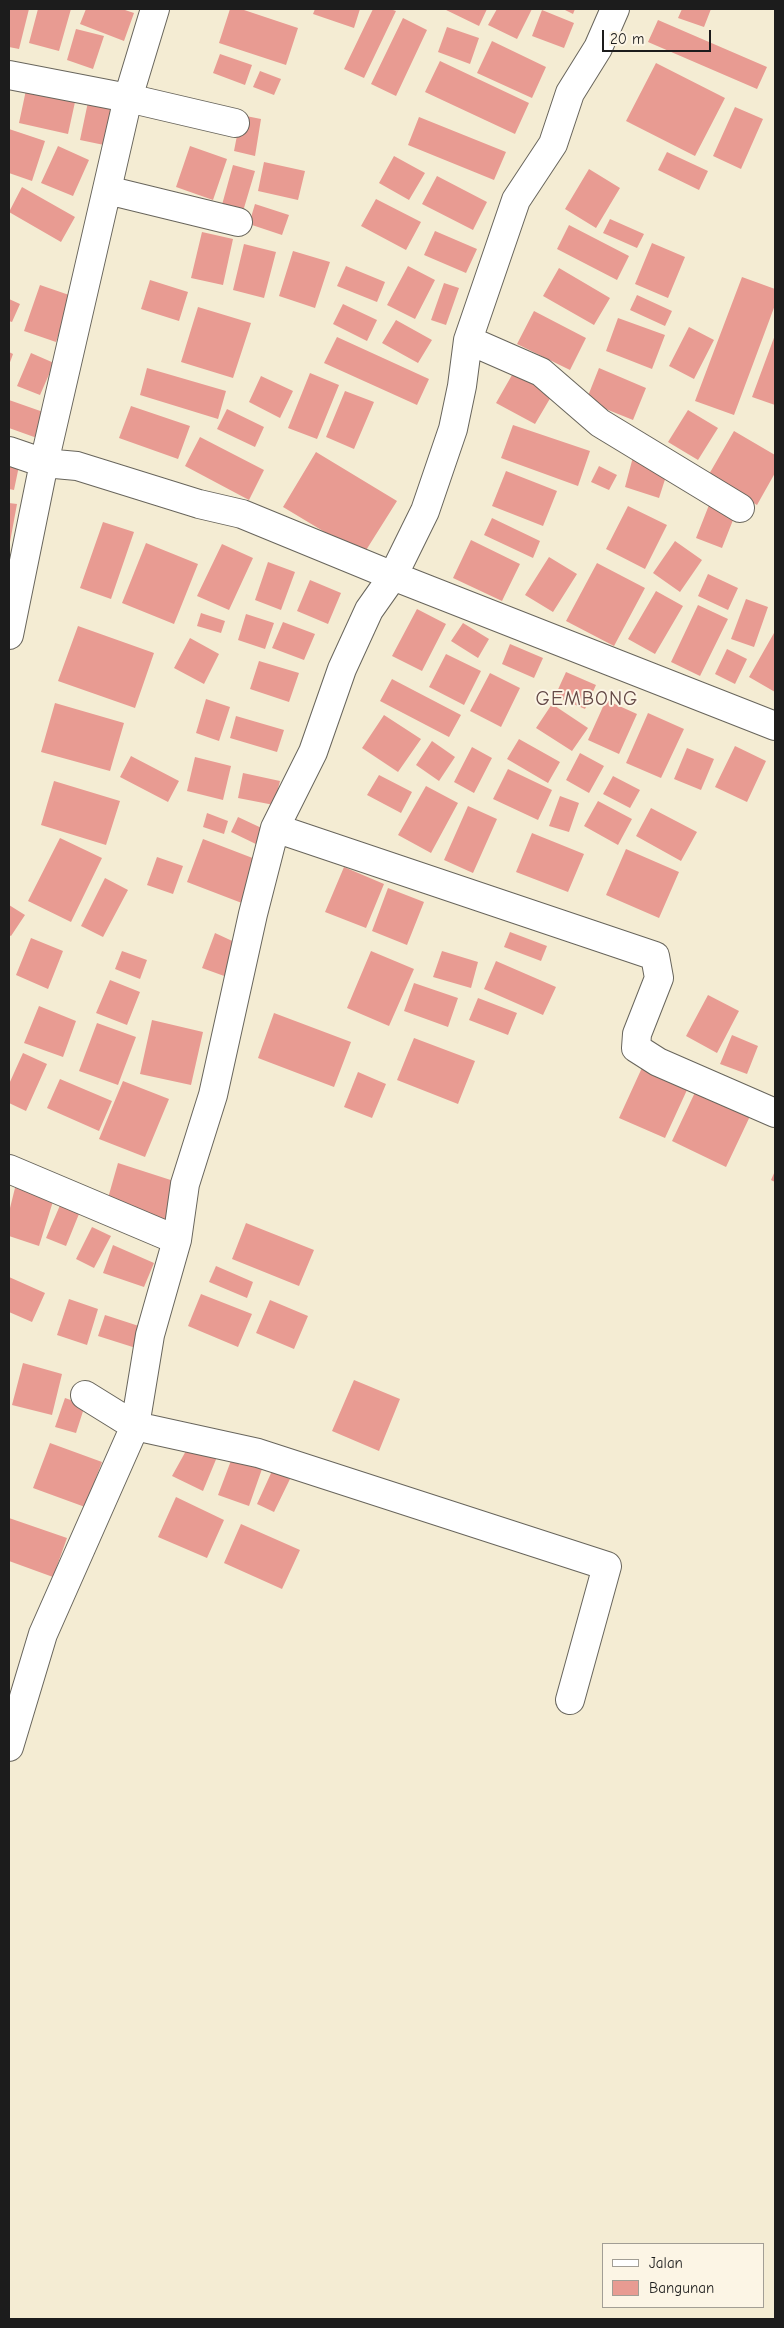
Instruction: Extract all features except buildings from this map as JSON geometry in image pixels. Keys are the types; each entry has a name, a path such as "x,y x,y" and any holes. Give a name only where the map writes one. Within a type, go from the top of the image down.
{"street":[{"path":"9,635 13,584 44,463 128,98 155,9"},
{"path":"9,1747 43,1634 135,1426 150,1335 177,1240 184,1184 214,1095 253,914 275,828 313,752 342,668 365,618 393,576 425,511 452,429 462,386 468,340 516,200 553,144 570,94 598,48 615,9"},
{"path":"9,75 128,98 234,123"},
{"path":"107,190 238,222"},
{"path":"468,340 541,372 600,422 740,508"},
{"path":"9,451 44,463 77,466 200,504 242,514 393,576 775,726"},
{"path":"275,828 655,956 659,978 637,1034 636,1048 658,1062 775,1113"},
{"path":"9,1169 177,1240"},
{"path":"85,1395 135,1426 258,1453 607,1566 570,1700"}],"district":[{"name":"GEMBONG","path":"587,699"}]}
